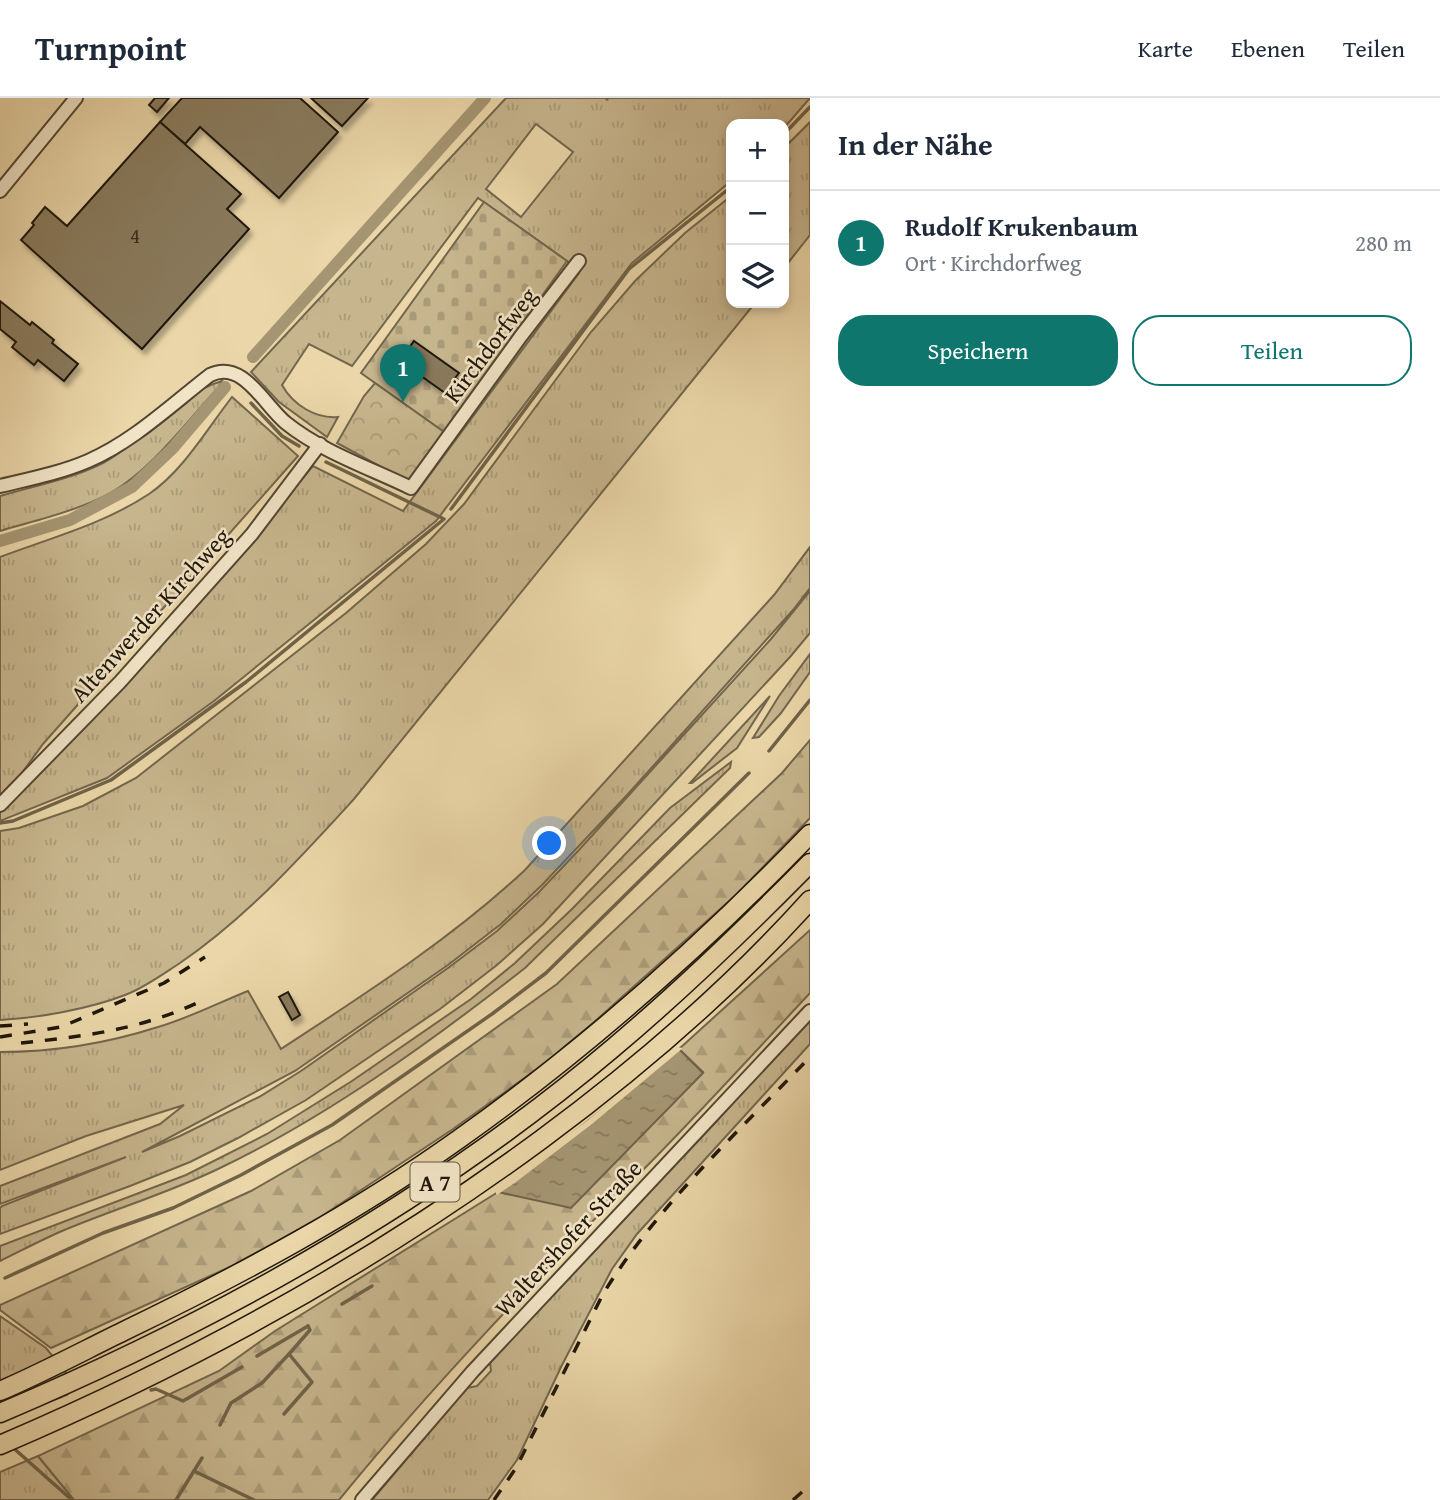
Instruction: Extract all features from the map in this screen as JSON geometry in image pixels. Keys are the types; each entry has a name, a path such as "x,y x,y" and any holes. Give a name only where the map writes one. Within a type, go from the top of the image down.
{"highway":[{"name":"A 7","path":"0,1391 226,1281 316,1231 458,1140 578,1048 670,972 810,834"},
{"name":"A 7","path":"0,1413 69,1384 250,1294 420,1192 535,1110 611,1050 682,988 810,863"},
{"name":"A 7","path":"0,1445 72,1414 229,1337 359,1264 467,1193 576,1113 659,1047 779,934 810,900"}],"street":[{"path":"0,191 76,98"},
{"name":"Kirchdorfweg","path":"320,444 411,488 579,261"},
{"path":"0,486 63,470 102,454 134,434 210,375 223,370 240,375 285,423 320,444"},
{"name":"Altenwerder Kirchweg","path":"0,805 120,682 252,534 320,444"},
{"name":"Waltershofer Straße","path":"362,1500 482,1362 810,1011"}],"green space":[{"path":"506,98 810,98 789,122 789,119 726,119 726,185 632,263 436,521 214,701 107,778 0,821 0,812 160,642 313,466 403,511 579,273 567,261 478,198 352,366 309,344 282,385 292,399 306,409 322,416 338,417 327,437 279,402 251,372","holes":["536,124 573,152 521,217 486,189"]},
{"path":"810,122 810,235 789,262 789,182 789,143"},
{"path":"726,200 726,308 751,308 354,799 293,865 228,926 153,980 132,992 96,1005 47,1015 0,1020 0,831 19,828 83,806 136,778 346,613 426,544 464,504 591,332 635,281 685,233"},
{"path":"484,202 567,261 444,432 361,373"},
{"path":"222,381 168,444 127,482 85,505 0,531 0,496 65,478 103,463 133,443 190,396"},
{"path":"375,383 444,432 409,482 337,443 364,396"},
{"path":"232,397 298,456 43,744 0,803 0,557 114,514 149,494 184,462"},
{"path":"810,547 810,588 793,610 628,794 501,924 448,965 295,1071 142,1152 259,1097 301,1071 497,931 578,851 771,639 810,591 810,633 790,657 543,924 497,965 440,1009 306,1100 238,1138 190,1162 0,1234 2,1206 126,1157 0,1204 0,1186 160,1124 184,1105 86,1136 0,1170 0,1052 80,1046 120,1038 181,1019 248,991 281,1049 437,942 525,870 774,595"},
{"path":"810,654 810,672 781,713 759,737 753,738 779,696"},
{"path":"770,696 737,748 690,783"},
{"path":"810,740 810,818 737,894 593,1023 540,1067 453,1129 319,1218 232,1266 51,1348 0,1310 0,1305 251,1191 340,1140 557,984 782,773"},
{"path":"731,762 730,768 525,968 378,1076 300,1126 220,1168 62,1231 0,1261 0,1246 186,1175 267,1134 352,1081 471,999 515,963 572,909 670,808"},
{"path":"810,930 810,993 682,1130 484,1334 339,1500 74,1500 38,1456 219,1371 275,1331 498,1192 703,1072 679,1049"},
{"path":"810,1019 810,1044 637,1234 612,1269 517,1460 488,1500 372,1500 467,1388 477,1386 491,1371 490,1362"},
{"path":"0,1316 46,1348 76,1385 67,1395 0,1421"},
{"path":"38,1456 74,1500 0,1500 0,1472"}],"water":[{"path":"679,1049 703,1073 571,1208 498,1192"}],"pier":[{"path":"676,1047 683,1048 592,1124 496,1194 496,1189 588,1120"}],"building":[{"path":"155,98 169,98 157,112 149,105"},
{"path":"182,98 300,98 338,132 279,198 200,127 185,144 160,122"},
{"path":"311,98 368,98 342,126"},
{"path":"160,122 241,194 227,209 249,229 142,349 21,240 45,207 67,226"},
{"path":"0,301 30,325 32,322 78,364 64,381 38,360 34,365 12,347 16,342 0,329"},
{"path":"414,341 459,373 455,378 460,381 453,391 449,388 445,393 400,361"},
{"path":"288,992 300,1015 292,1020 279,997"}],"waterway":[{"path":"253,357 485,98"},
{"path":"789,129 810,107"},
{"path":"451,509 629,269 726,191"},
{"path":"0,541 70,520 132,487 172,449 225,387"},
{"path":"251,403 282,436 299,446"},
{"path":"0,823 13,821 111,780 246,682 444,519 326,462"},
{"path":"769,751 810,700"},
{"path":"5,1278 103,1233 173,1208 241,1175 332,1125 492,1014 546,973 749,773"},
{"path":"342,1304 372,1286"},
{"path":"257,1356 308,1326"},
{"path":"284,1414 312,1382 289,1354 310,1330 308,1326"},
{"path":"220,1425 231,1403 262,1383 289,1354"},
{"path":"151,1390 156,1389 183,1401 242,1367"},
{"path":"10,1445 72,1500"},
{"path":"176,1500 202,1458"},
{"path":"194,1471 254,1500"}],"railway":[{"path":"0,1037 61,1027 164,983 205,957"},
{"path":"21,1043 133,1025 177,1012 199,1002"},
{"path":"0,1026 28,1024"},
{"path":"494,1500 516,1468 603,1294 625,1261 700,1170 810,1057"},
{"path":"793,1500 810,1485"}],"place":[{"name":"Rudolf Krukenbaum","path":"403,402"}]}
